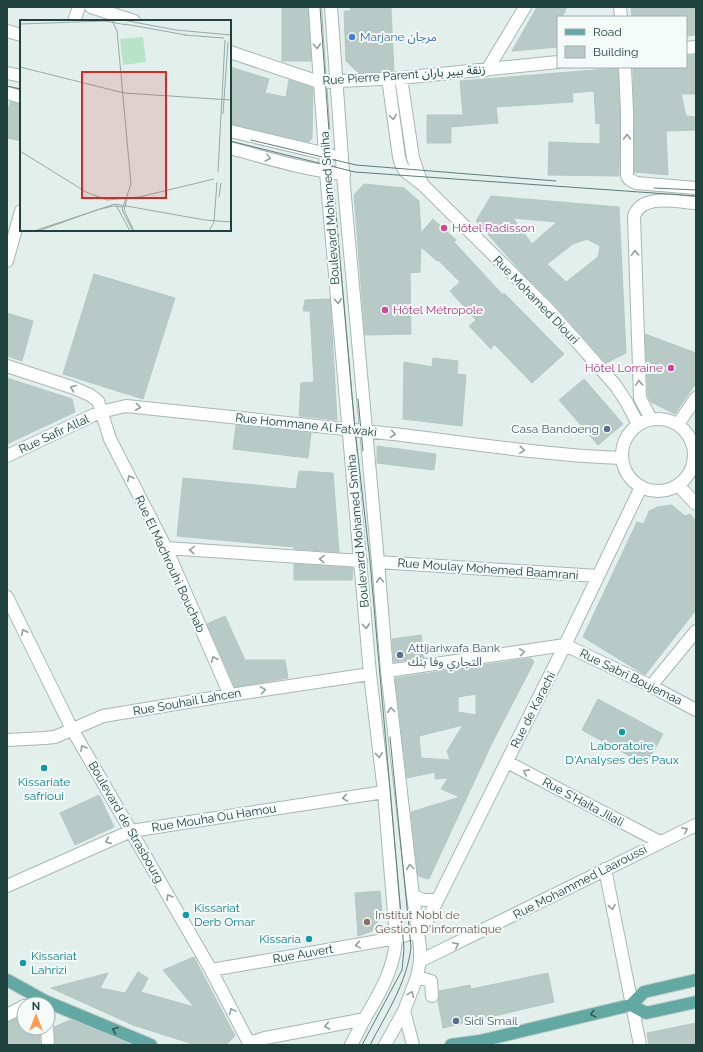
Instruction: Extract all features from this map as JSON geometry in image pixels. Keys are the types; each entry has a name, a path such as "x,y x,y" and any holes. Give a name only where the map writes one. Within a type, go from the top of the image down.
{"main road":[{"path":"7,980 30,996"},
{"path":"451,1045 480,1041 631,1005 644,992 696,980"},
{"path":"631,1005 646,1013 696,1002"},
{"path":"56,1008 152,1045"}],"street":[{"path":"74,20 79,7"},
{"name":"Boulevard Mohamed Smiha","path":"315,7 326,172 370,674 384,792 396,938 390,972 351,1045"},
{"name":"Boulevard Mohamed Smiha","path":"331,7 342,157 387,671 413,896 419,931 420,961 417,977 404,1011"},
{"path":"487,70 525,7"},
{"path":"98,8 131,20"},
{"path":"7,31 20,36"},
{"name":"Rue Pierre Parent زنقة بيير باران","path":"231,52 319,82 401,78 557,62"},
{"path":"625,68 627,176 630,181 636,183 696,188"},
{"path":"7,73 20,76"},
{"name":"Rue Mohamed Diouri","path":"388,78 399,158 405,171 423,185 548,309 616,386 627,402 638,424"},
{"path":"401,78 413,158 423,185"},
{"path":"7,93 20,97"},
{"path":"231,131 342,157"},
{"path":"231,148 326,172 344,174"},
{"path":"651,419 640,398 634,216 636,209 654,200 696,203"},
{"path":"7,261 20,215"},
{"path":"7,366 74,388 90,395 98,401 100,412"},
{"path":"678,424 696,398"},
{"name":"Rue Hommane Al Fatwaki","path":"100,412 126,406 349,429 508,449 590,457 621,458"},
{"name":"Rue Safir Allal","path":"7,456 100,412"},
{"name":"Rue El Machrouhi Bouchab","path":"100,412 110,439 166,548 230,695"},
{"path":"651,419 665,419 678,424 684,429 690,438 695,452 692,468 687,476 678,485 665,490 658,491 641,487 626,474 621,458 625,438 629,432 638,424 651,419"},
{"path":"678,485 696,504"},
{"name":"Rue de Karachi","path":"419,931 424,926 565,646 641,487"},
{"path":"166,548 361,561"},
{"name":"Rue Moulay Mohemed Baamrani","path":"378,562 598,576"},
{"name":"Boulevard de Strasbourg","path":"7,597 72,729 211,970 250,1044"},
{"path":"651,686 696,631"},
{"path":"387,671 565,646"},
{"name":"Rue Sabri Boujemaa","path":"565,646 651,686 696,710"},
{"name":"Rue Souhail Lahcen","path":"7,740 50,738 64,734 103,716 370,674"},
{"name":"Rue S'Haita Jilali","path":"507,762 660,842"},
{"name":"Rue Mouha Ou Hamou","path":"7,886 131,831 384,792"},
{"name":"Rue Mohammed Laaroussi","path":"420,961 696,825"},
{"path":"605,869 640,1045"},
{"path":"413,896 424,900 437,900"},
{"name":"Rue Auvert","path":"211,970 396,938 419,931"},
{"path":"417,977 431,981 432,996"},
{"path":"7,1015 16,1010"},
{"path":"385,1045 404,1011"},
{"path":"404,1011 413,1045"},
{"path":"250,1044 265,1038 365,1019"}],"building":[{"path":"282,7 308,7 311,61 282,61"},
{"path":"350,7 391,7 394,71 358,73 346,61 344,11 351,11"},
{"path":"537,7 567,7 562,16 557,16 557,47 512,51"},
{"path":"631,7 696,7 696,35 687,36 687,16 632,16"},
{"path":"696,55 696,94 681,94 686,116 696,117 696,130 666,131 668,175 634,172 633,68 687,68 687,56"},
{"path":"231,67 269,79 265,93 286,97 289,80 313,88 312,138 309,142 231,124"},
{"path":"618,68 620,112 619,176 548,175 549,142 600,144 600,123 596,124 594,91 572,93 573,102 496,107 498,123 451,127 451,143 427,143 427,115 463,115 460,81"},
{"path":"10,102 20,104 20,141 7,138 7,115"},
{"path":"364,184 404,188 419,201 421,233 433,219 456,240 454,242 503,295 504,293 564,354 532,383 494,344 491,349 469,326 476,320 450,291 460,282 438,260 437,261 421,247 420,272 410,273 411,334 365,335 354,195"},
{"path":"491,196 619,207 626,353 606,363 554,304 525,276 476,221","holes":["513,218 557,222 532,244","587,239 600,246 598,257 566,282 547,264 573,244"]},
{"path":"94,274 175,298 143,399 63,374"},
{"path":"330,299 337,420 299,416 301,383 314,382 310,311 303,311 305,300"},
{"path":"7,313 33,321 22,361 7,356"},
{"name":"Hôtel Lorraine","path":"645,334 696,353 696,383 675,414 651,402 648,396"},
{"path":"433,358 458,361 457,374 466,375 462,426 403,419 404,362 432,367"},
{"path":"7,378 72,399 75,412 7,444"},
{"path":"584,379 623,424 598,445 559,400"},
{"path":"236,425 311,433 308,458 233,449"},
{"path":"377,446 436,454 434,470 377,463"},
{"path":"299,471 333,473 339,552 294,549 294,547 177,536 183,478 296,489"},
{"path":"672,505 685,516 690,514 696,521 696,610 645,675 583,637 637,522 644,524 649,511 658,507"},
{"path":"294,564 353,568 352,580 294,580"},
{"path":"225,616 245,660 285,660 288,678 235,687 207,624"},
{"path":"421,635 424,658 394,662 392,639"},
{"path":"531,658 534,662 492,743 429,879 418,876 411,812 460,797 441,789 448,778 435,779 435,772 407,778 395,678","holes":["476,694 476,715 458,712 458,697","463,725 447,751 450,760 421,758 419,736"]},
{"name":"Laboratoire D'Analyses des Paux","path":"598,699 663,734 646,765 582,730"},
{"path":"99,795 114,827 75,845 60,813"},
{"name":"Institut Nobl de Gestion D'informatique","path":"380,891 382,913 372,931 358,936 355,893"},
{"path":"194,957 235,1036 226,1045 196,1045 133,1025 51,988 108,973 100,988 125,993 138,972 148,978 141,992 194,1007 163,970"},
{"path":"548,973 554,1002 443,1028 438,1001 439,991 470,985 471,989"},
{"path":"16,1018 16,1036 40,1036 40,1045 7,1045 7,1022"},
{"path":"70,1020 131,1045 55,1045 56,1026"},
{"path":"696,1023 696,1045 649,1045 647,1033"}],"tram line":[{"path":"320,7 331,159 355,430 370,561 404,949 402,970 362,1045"},
{"path":"7,86 20,89"},
{"path":"251,140 356,165 556,181"},
{"path":"231,141 355,172 696,196"},
{"path":"654,188 696,190"},
{"path":"358,399 363,451"},
{"path":"370,1045 395,998 405,973 411,947 390,737"}],"place":[{"name":"Marjane مرجان","path":"352,37"},
{"name":"Hôtel Radisson","path":"444,228"},
{"name":"Hôtel Métropole","path":"385,310"},
{"name":"Hôtel Lorraine","path":"671,368"},
{"name":"Casa Bandoeng","path":"607,429"},
{"name":"Attijariwafa Bank التجاري وفا بنك","path":"400,655"},
{"name":"Laboratoire D'Analyses des Paux","path":"622,732"},
{"name":"Kissariate safrioui","path":"44,768"},
{"name":"Kissariat Derb Omar","path":"186,915"},
{"name":"Institut Nobl de Gestion D'informatique","path":"367,922"},
{"name":"Kissaria","path":"309,939"},
{"name":"Kissariat Lahrizi","path":"23,963"},
{"name":"Sidi Smail","path":"456,1021"}]}
